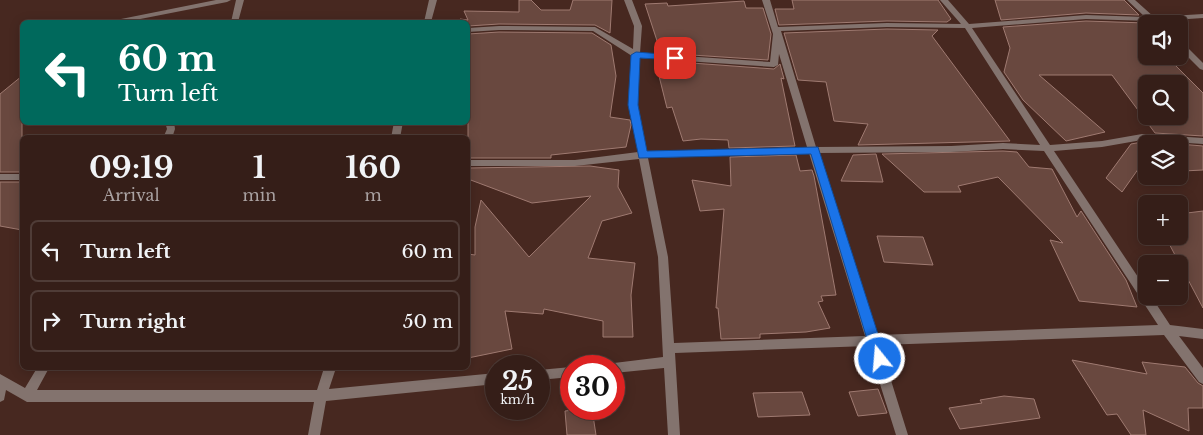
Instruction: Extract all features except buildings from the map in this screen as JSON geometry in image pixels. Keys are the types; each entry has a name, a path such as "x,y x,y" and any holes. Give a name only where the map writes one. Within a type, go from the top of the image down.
{"street":[{"path":"126,20 227,0"},
{"path":"235,20 240,0"},
{"path":"428,20 433,0"},
{"path":"628,0 638,26 633,105 663,256 674,435"},
{"path":"766,0 815,150 902,435"},
{"path":"944,0 967,26 1168,330 1203,378"},
{"path":"1131,0 1147,15"},
{"path":"1188,18 1203,16"},
{"path":"776,29 887,25 967,26 1086,17 1138,21"},
{"path":"470,30 499,28 595,29 636,55 774,64 776,29"},
{"path":"1188,53 1203,67"},
{"path":"470,163 575,163 643,155 815,150 951,149 1003,146 1047,148 1102,144 1142,137 1203,141"},
{"path":"0,177 20,177"},
{"path":"669,348 1168,330 1203,334"},
{"path":"625,367 670,362"},
{"path":"27,396 42,370"},
{"path":"314,435 321,396 329,370"},
{"path":"0,380 27,396 321,396 485,380"},
{"path":"0,380 0,396"}],"route":[{"path":"675,58 636,55 633,105 643,155 815,150 880,359"}]}
